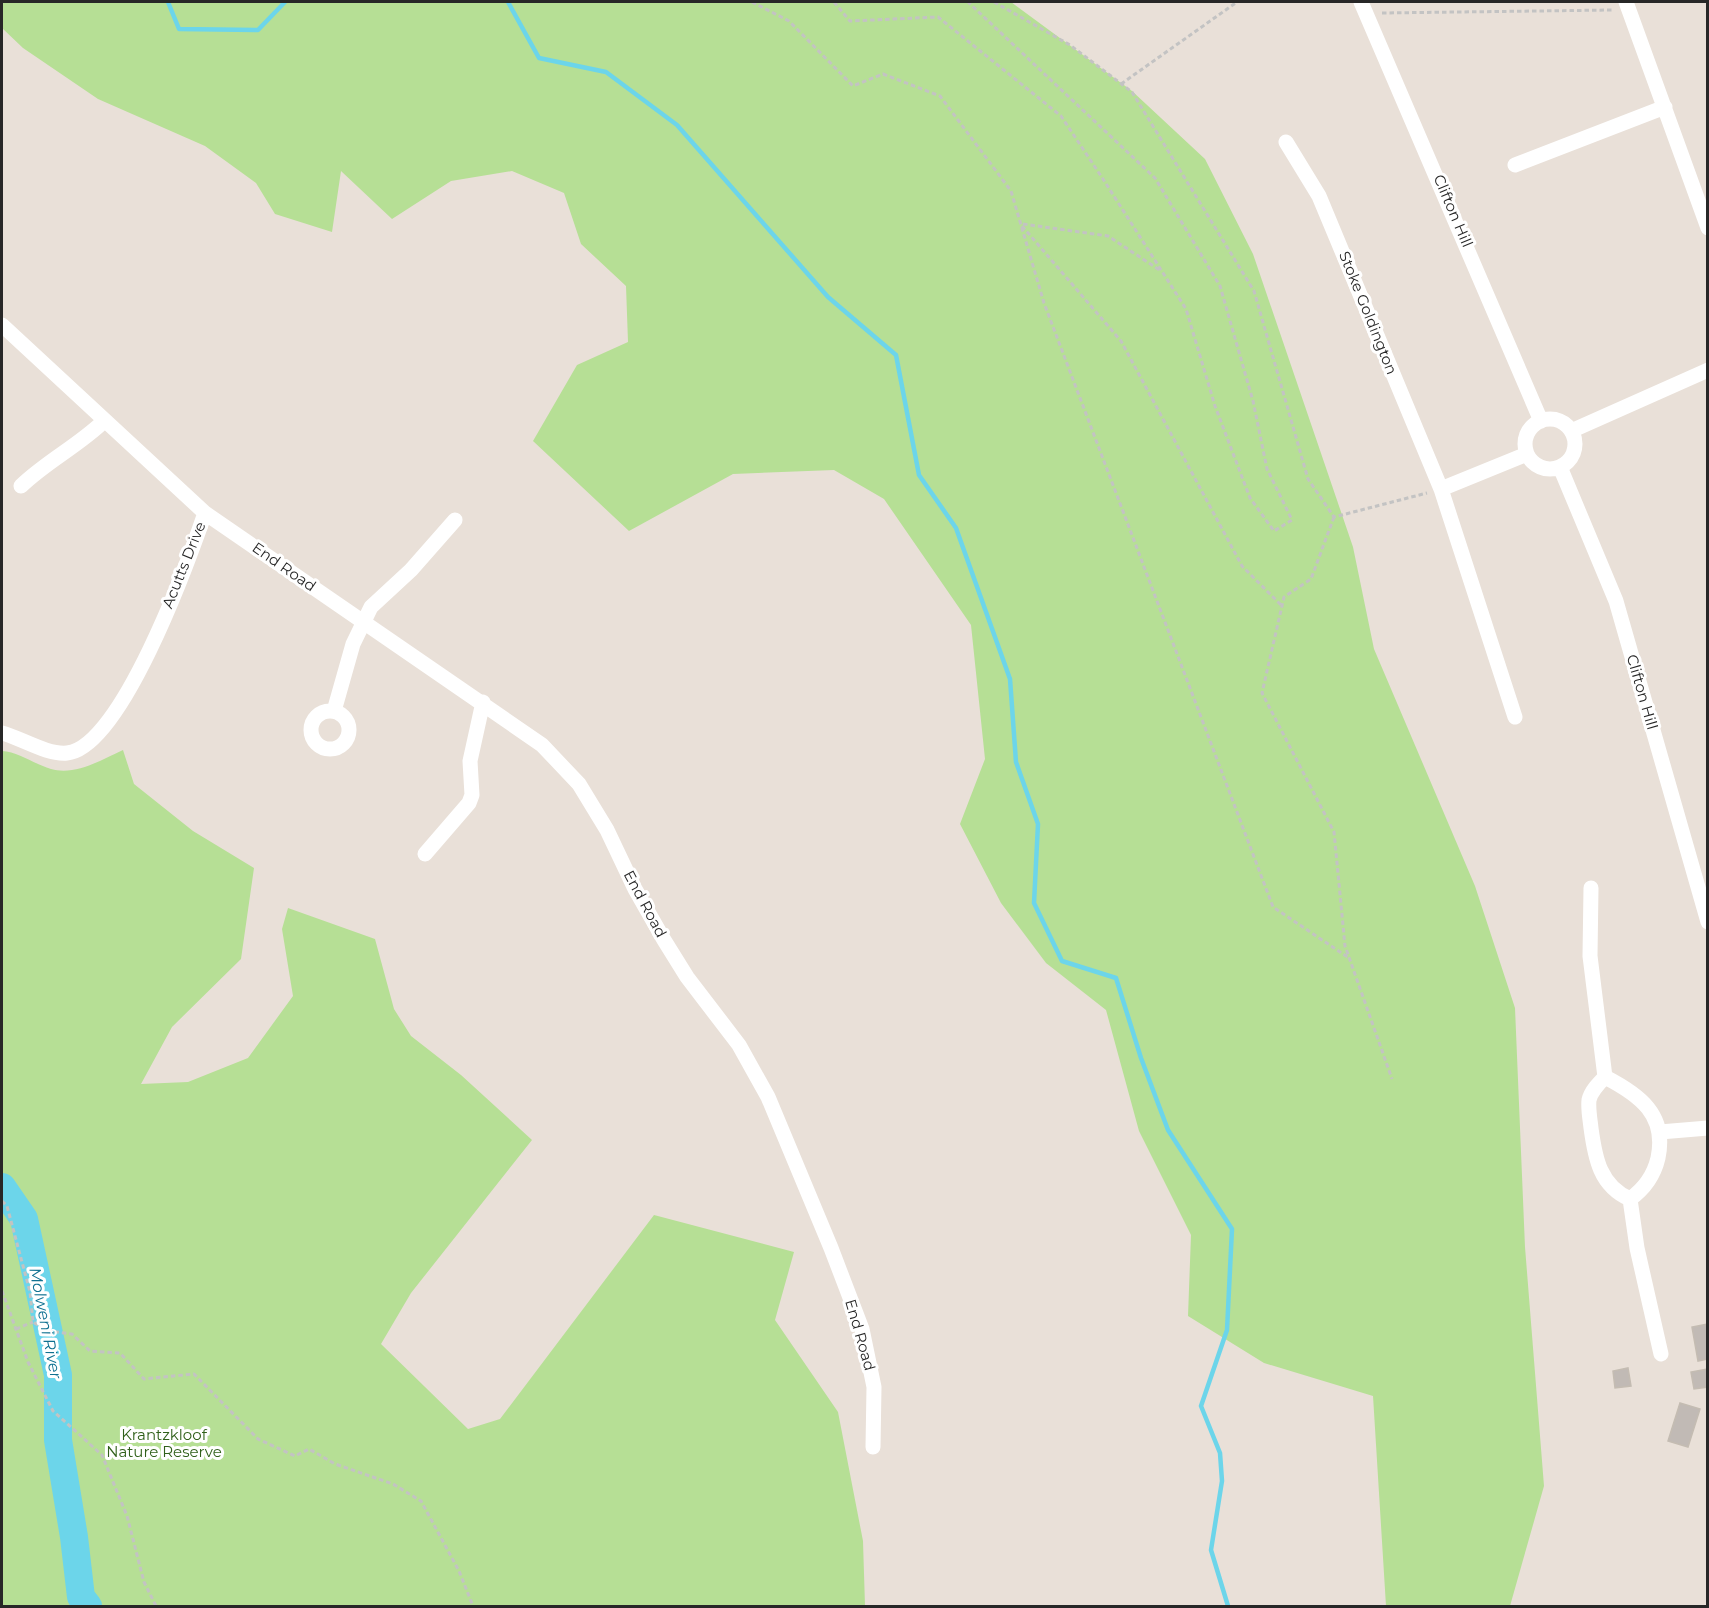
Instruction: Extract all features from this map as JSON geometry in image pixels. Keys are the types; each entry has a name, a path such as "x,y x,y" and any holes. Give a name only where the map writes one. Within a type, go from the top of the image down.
{"street":[{"path":"1628,6 1707,228"},
{"name":"Clifton Hill","path":"1364,7 1541,421"},
{"path":"1515,165 1665,107"},
{"name":"Stoke Goldington","path":"1286,142 1319,196 1441,489 1515,717"},
{"name":"Acutts Drive","path":"2,325 205,513 185,570 142,663 118,711 98,736 83,750 65,754 2,734"},
{"path":"1571,431 1707,370"},
{"path":"21,486 42,466 67,451 104,421"},
{"path":"1541,421 1558,421 1571,431 1574,439 1572,456 1560,467 1544,469 1537,466 1527,453 1525,446 1529,431 1541,421"},
{"path":"1441,489 1527,453"},
{"name":"Clifton Hill","path":"1560,467 1616,601 1707,922"},
{"name":"End Road","path":"205,513 483,702 542,745 579,784 607,830 635,889 664,940 687,977 739,1045 768,1098 831,1248 862,1329 874,1387 873,1447"},
{"path":"334,711 353,644 371,607 411,570 455,520"},
{"path":"425,854 469,803 472,795 470,761 483,702"},
{"path":"1592,888 1590,956 1605,1077 1589,1098 1595,1157 1599,1169 1617,1193 1630,1199"},
{"path":"1605,1077 1628,1089 1643,1102 1652,1113 1660,1132 1656,1163 1650,1178 1641,1191 1630,1199"},
{"path":"1660,1132 1707,1128"},
{"path":"1630,1199 1637,1248 1661,1354"}],"path":[{"path":"752,2 789,21 853,86 883,74 940,96 1011,191 1044,303 1273,907 1350,958"},
{"path":"834,2 850,21 938,17 1061,116 1186,309 1215,406 1250,498 1274,531 1292,520 1267,469 1253,401 1220,286 1155,178 968,2"},
{"path":"994,2 1070,45 1132,92 1254,291 1308,479 1334,517"},
{"path":"1121,84 1237,2"},
{"path":"1364,7 1628,6"},
{"path":"1021,224 1108,236 1162,272"},
{"path":"1021,224 1122,341 1242,566 1282,606"},
{"path":"1334,517 1441,489"},
{"path":"1334,517 1311,579 1284,597 1262,693 1334,832 1345,946 1392,1079"},
{"path":"2,1201 7,1206 30,1292 33,1322"},
{"path":"2,1291 16,1329 53,1411 102,1455 127,1516 144,1582 156,1606"},
{"path":"16,1329 33,1322"},
{"path":"33,1322 49,1331 72,1334 90,1351 120,1353 144,1379 194,1374 258,1439 295,1456 309,1449 335,1464 393,1484 421,1501 459,1571 473,1606"}],"green space":[{"path":"2,2 1011,2 1132,91 1205,159 1253,254 1353,547 1374,649 1475,886 1515,1008 1525,1247 1544,1486 1510,1606 1386,1606 1373,1396 1264,1363 1188,1316 1191,1235 1139,1131 1106,1010 1046,963 1001,903 960,824 985,759 971,625 884,499 834,470 733,474 629,531 533,441 577,365 628,342 626,286 581,244 564,193 512,171 451,181 392,219 341,171 332,232 275,214 256,183 205,146 98,99 23,48 2,28"},
{"name":"Krantzkloof Nature Reserve","path":"123,750 134,784 193,831 254,868 241,959 172,1027 141,1084 188,1082 248,1058 293,996 282,929 288,908 375,939 394,1009 411,1036 461,1075 532,1140 411,1293 381,1344 468,1429 500,1419 654,1215 794,1252 775,1320 838,1412 863,1541 865,1606 2,1606 2,751 60,771 88,766"}],"building":[{"path":"1708,1324 1708,1359 1698,1361 1692,1327"},
{"path":"1628,1368 1631,1386 1615,1388 1613,1371"},
{"path":"1708,1369 1708,1387 1694,1389 1691,1372"},
{"path":"1680,1403 1700,1409 1688,1447 1668,1441"}],"waterway":[{"path":"168,2 179,29 258,30 285,2"},
{"path":"508,2 539,58 606,72 677,125 828,297 896,355 919,475 956,528 1010,679 1016,762 1038,824 1034,903 1062,961 1116,978 1141,1058 1168,1130 1232,1229 1227,1330 1201,1406 1220,1453 1222,1481 1211,1550 1228,1606"},
{"name":"Molweni River","path":"2,1187 24,1219 58,1375 58,1440 81,1597 88,1606"}]}
